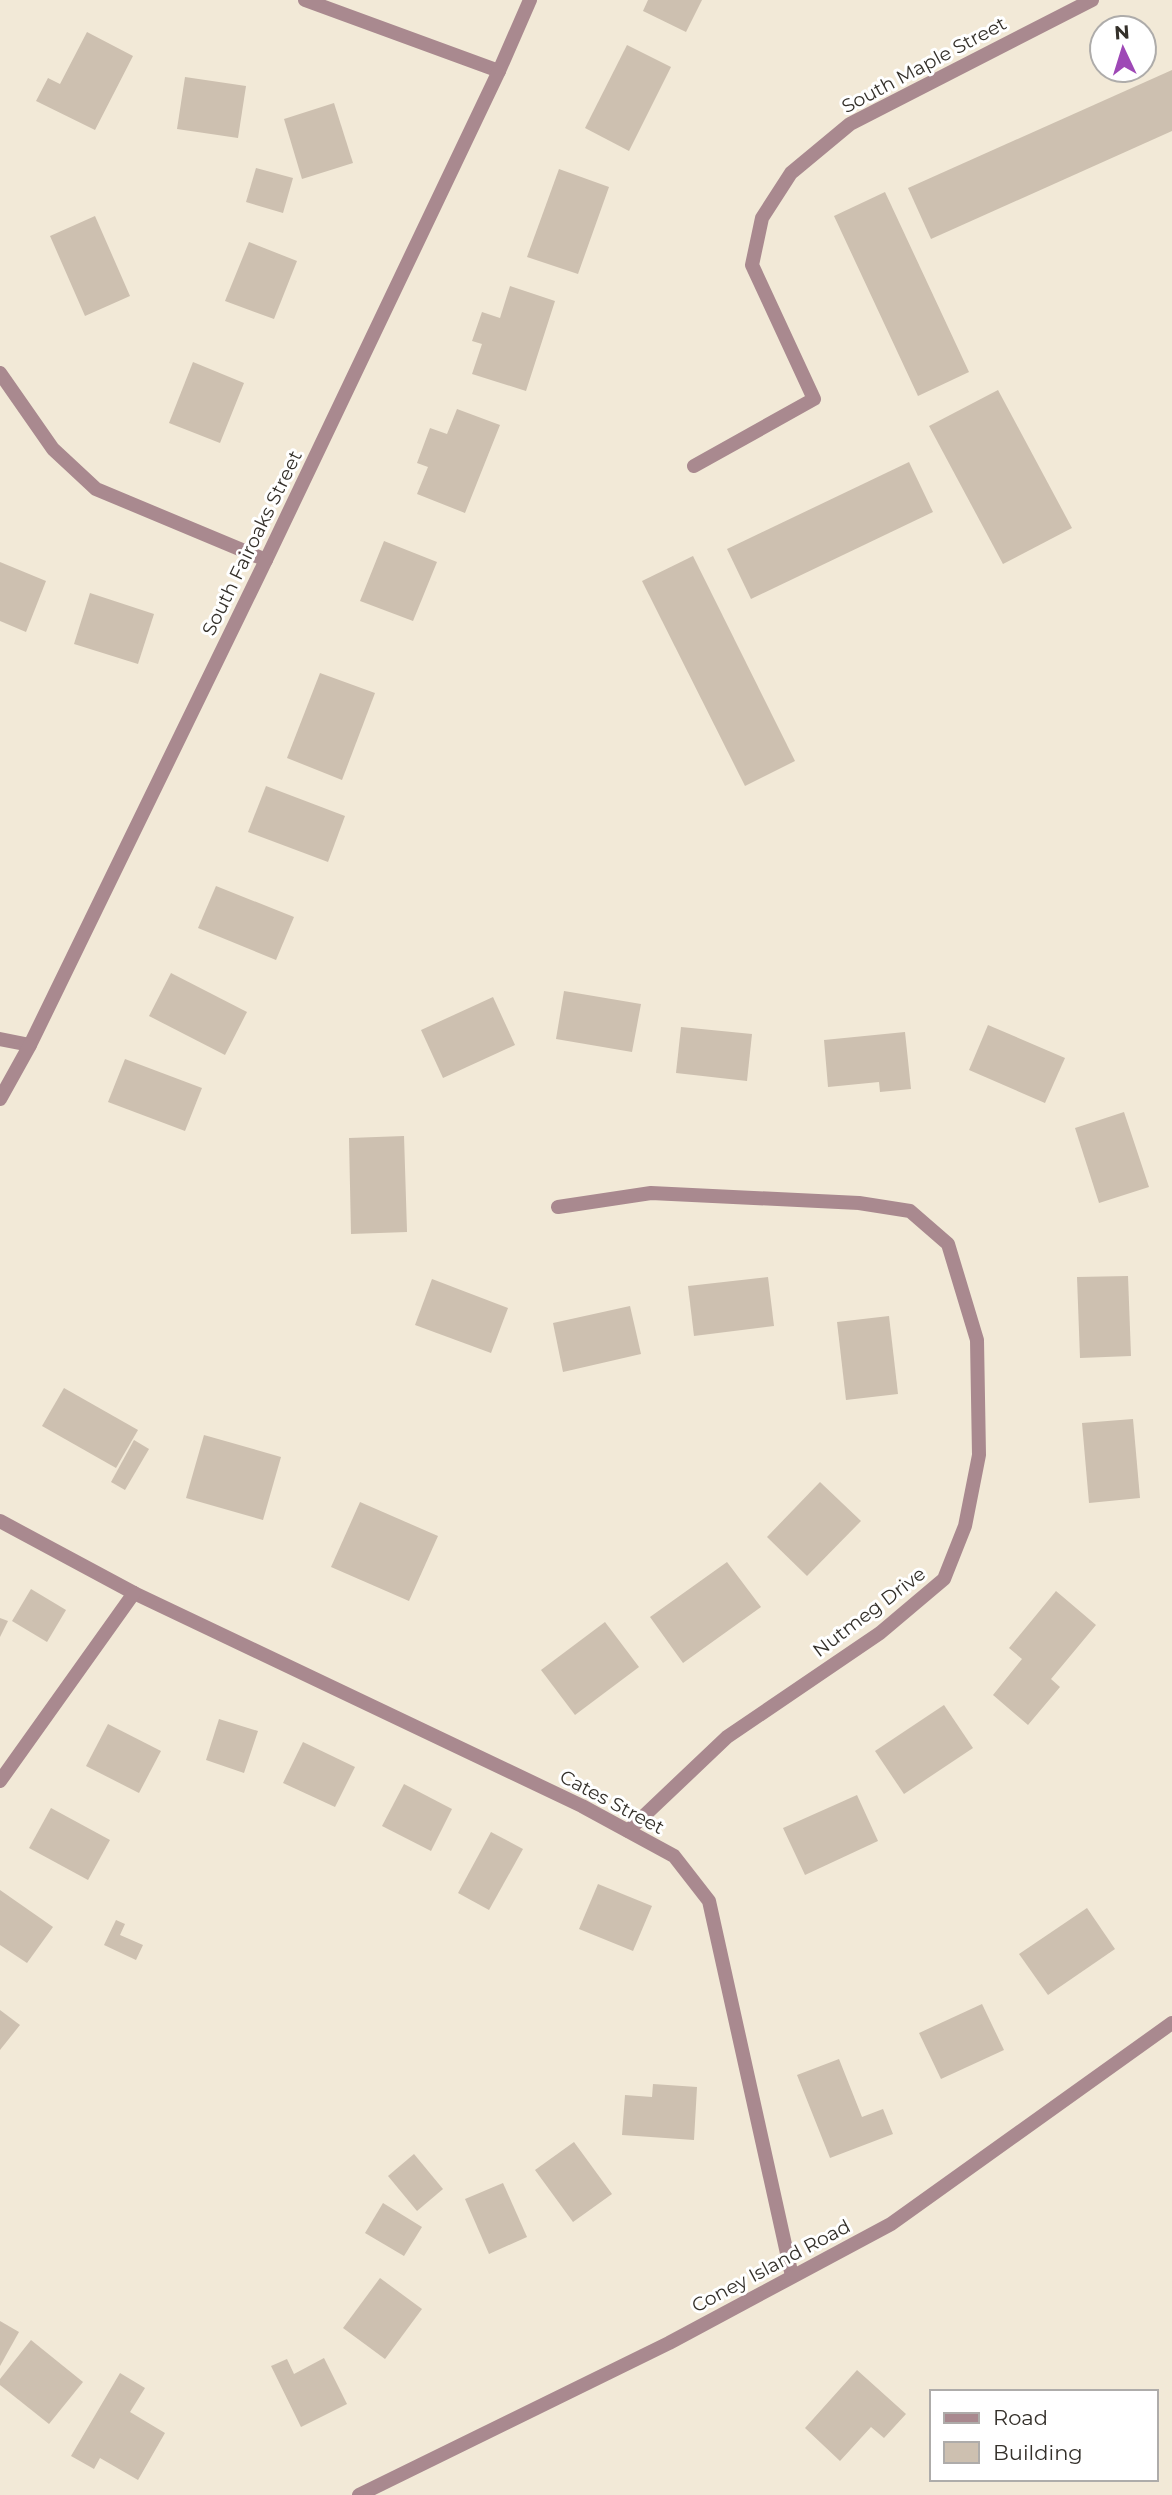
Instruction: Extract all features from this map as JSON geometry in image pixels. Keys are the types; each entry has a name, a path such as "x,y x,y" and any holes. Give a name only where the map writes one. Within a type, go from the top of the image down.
{"street":[{"path":"305,0 499,71"},
{"name":"South Fairoaks Street","path":"0,1099 30,1045 266,560 499,71 530,0"},
{"name":"South Maple Street","path":"694,466 814,400 752,265 761,218 791,173 850,124 1092,0"},
{"path":"0,373 53,449 96,489 266,560"},
{"path":"0,1039 30,1045"},
{"name":"Nutmeg Drive","path":"558,1207 651,1194 859,1203 911,1211 948,1244 977,1340 979,1455 965,1526 944,1579 880,1633 727,1737 628,1831"},
{"path":"0,1521 134,1593 0,1781"},
{"name":"Cates Street","path":"134,1593 582,1806 674,1856 709,1900 792,2276"},
{"name":"Coney Island Road","path":"359,2495 669,2343 891,2224 1172,2023"}],"building":[{"path":"648,0 702,0 686,32 643,11"},
{"path":"87,32 133,56 95,130 36,101 48,78 60,84"},
{"path":"627,45 671,67 629,151 585,128"},
{"path":"1172,70 1172,131 931,239 908,188 1141,84 1158,84 1158,76"},
{"path":"185,77 246,86 238,138 177,129"},
{"path":"334,103 353,163 302,179 284,119"},
{"path":"256,168 293,178 283,213 246,202"},
{"path":"559,169 609,187 578,274 527,257"},
{"path":"885,192 969,372 918,396 834,216"},
{"path":"95,216 130,296 85,316 50,236"},
{"path":"249,242 297,261 274,319 225,301"},
{"path":"510,286 555,301 526,391 472,374 482,344 472,341 482,312 500,318"},
{"path":"193,362 244,383 220,443 169,423"},
{"path":"998,390 1072,528 1003,564 929,426"},
{"path":"457,409 500,425 465,513 417,494 428,467 417,463 430,428 447,434"},
{"path":"909,462 933,512 751,599 727,549"},
{"path":"384,541 437,562 413,621 360,601"},
{"path":"693,556 795,761 745,786 642,581"},
{"path":"0,562 46,581 26,632 0,621"},
{"path":"90,593 154,614 138,664 74,644"},
{"path":"320,673 375,693 342,780 287,758"},
{"path":"266,786 345,816 328,862 248,832"},
{"path":"216,886 294,917 276,960 198,928"},
{"path":"171,973 247,1012 225,1055 149,1016"},
{"path":"564,991 641,1004 632,1052 556,1039"},
{"path":"493,997 515,1045 443,1078 421,1030"},
{"path":"988,1025 1065,1058 1045,1103 969,1070"},
{"path":"681,1027 752,1034 747,1081 676,1073"},
{"path":"905,1032 911,1089 880,1092 879,1082 828,1087 824,1040"},
{"path":"125,1059 202,1088 185,1131 108,1102"},
{"path":"1124,1112 1149,1187 1099,1203 1075,1128"},
{"path":"404,1136 407,1232 351,1234 349,1138"},
{"path":"1128,1276 1131,1356 1080,1358 1077,1277"},
{"path":"768,1277 774,1326 694,1336 688,1286"},
{"path":"432,1279 508,1308 491,1353 415,1325"},
{"path":"630,1306 641,1354 563,1372 553,1323"},
{"path":"889,1316 898,1394 846,1400 837,1322"},
{"path":"64,1388 138,1430 116,1468 42,1426"},
{"path":"1133,1419 1140,1498 1089,1503 1082,1423"},
{"path":"204,1435 281,1457 263,1520 186,1498"},
{"path":"134,1440 149,1449 125,1490 111,1482"},
{"path":"820,1482 861,1521 807,1576 767,1537"},
{"path":"360,1502 438,1536 409,1601 331,1567"},
{"path":"727,1562 761,1607 683,1663 650,1617"},
{"path":"31,1589 66,1610 47,1642 12,1621"},
{"path":"1056,1591 1096,1625 1051,1679 1060,1687 1028,1725 993,1695 1022,1659 1009,1648"},
{"path":"0,1618 8,1621 0,1637"},
{"path":"605,1622 639,1667 575,1715 541,1670"},
{"path":"944,1705 973,1748 904,1794 875,1751"},
{"path":"219,1719 258,1731 244,1773 206,1760"},
{"path":"108,1724 161,1751 139,1793 86,1766"},
{"path":"303,1742 355,1767 335,1807 283,1783"},
{"path":"404,1784 452,1809 431,1851 382,1826"},
{"path":"857,1795 878,1841 805,1875 783,1828"},
{"path":"51,1808 110,1840 88,1880 29,1848"},
{"path":"491,1832 523,1849 489,1910 458,1893"},
{"path":"598,1884 652,1906 633,1951 579,1929"},
{"path":"0,1890 53,1927 27,1963 0,1945"},
{"path":"1087,1908 1115,1949 1048,1995 1019,1954"},
{"path":"116,1920 125,1924 120,1935 143,1945 136,1960 104,1945"},
{"path":"982,2004 1004,2050 941,2079 919,2033"},
{"path":"0,2010 20,2025 0,2050"},
{"path":"839,2059 862,2117 883,2109 893,2134 830,2158 797,2075"},
{"path":"653,2084 697,2087 694,2140 622,2135 625,2095 652,2097"},
{"path":"574,2142 612,2194 573,2222 535,2170"},
{"path":"414,2154 443,2189 417,2211 388,2176"},
{"path":"503,2183 527,2237 489,2254 465,2199"},
{"path":"383,2203 422,2227 404,2256 365,2233"},
{"path":"380,2278 422,2309 385,2359 343,2328"},
{"path":"0,2321 19,2332 0,2366"},
{"path":"31,2340 83,2382 49,2424 0,2385 0,2379"},
{"path":"324,2358 347,2404 301,2427 271,2366 287,2359 294,2374"},
{"path":"857,2370 906,2414 884,2438 871,2427 840,2461 805,2428"},
{"path":"120,2373 145,2388 130,2412 165,2433 138,2480 100,2458 94,2469 71,2456"}]}
